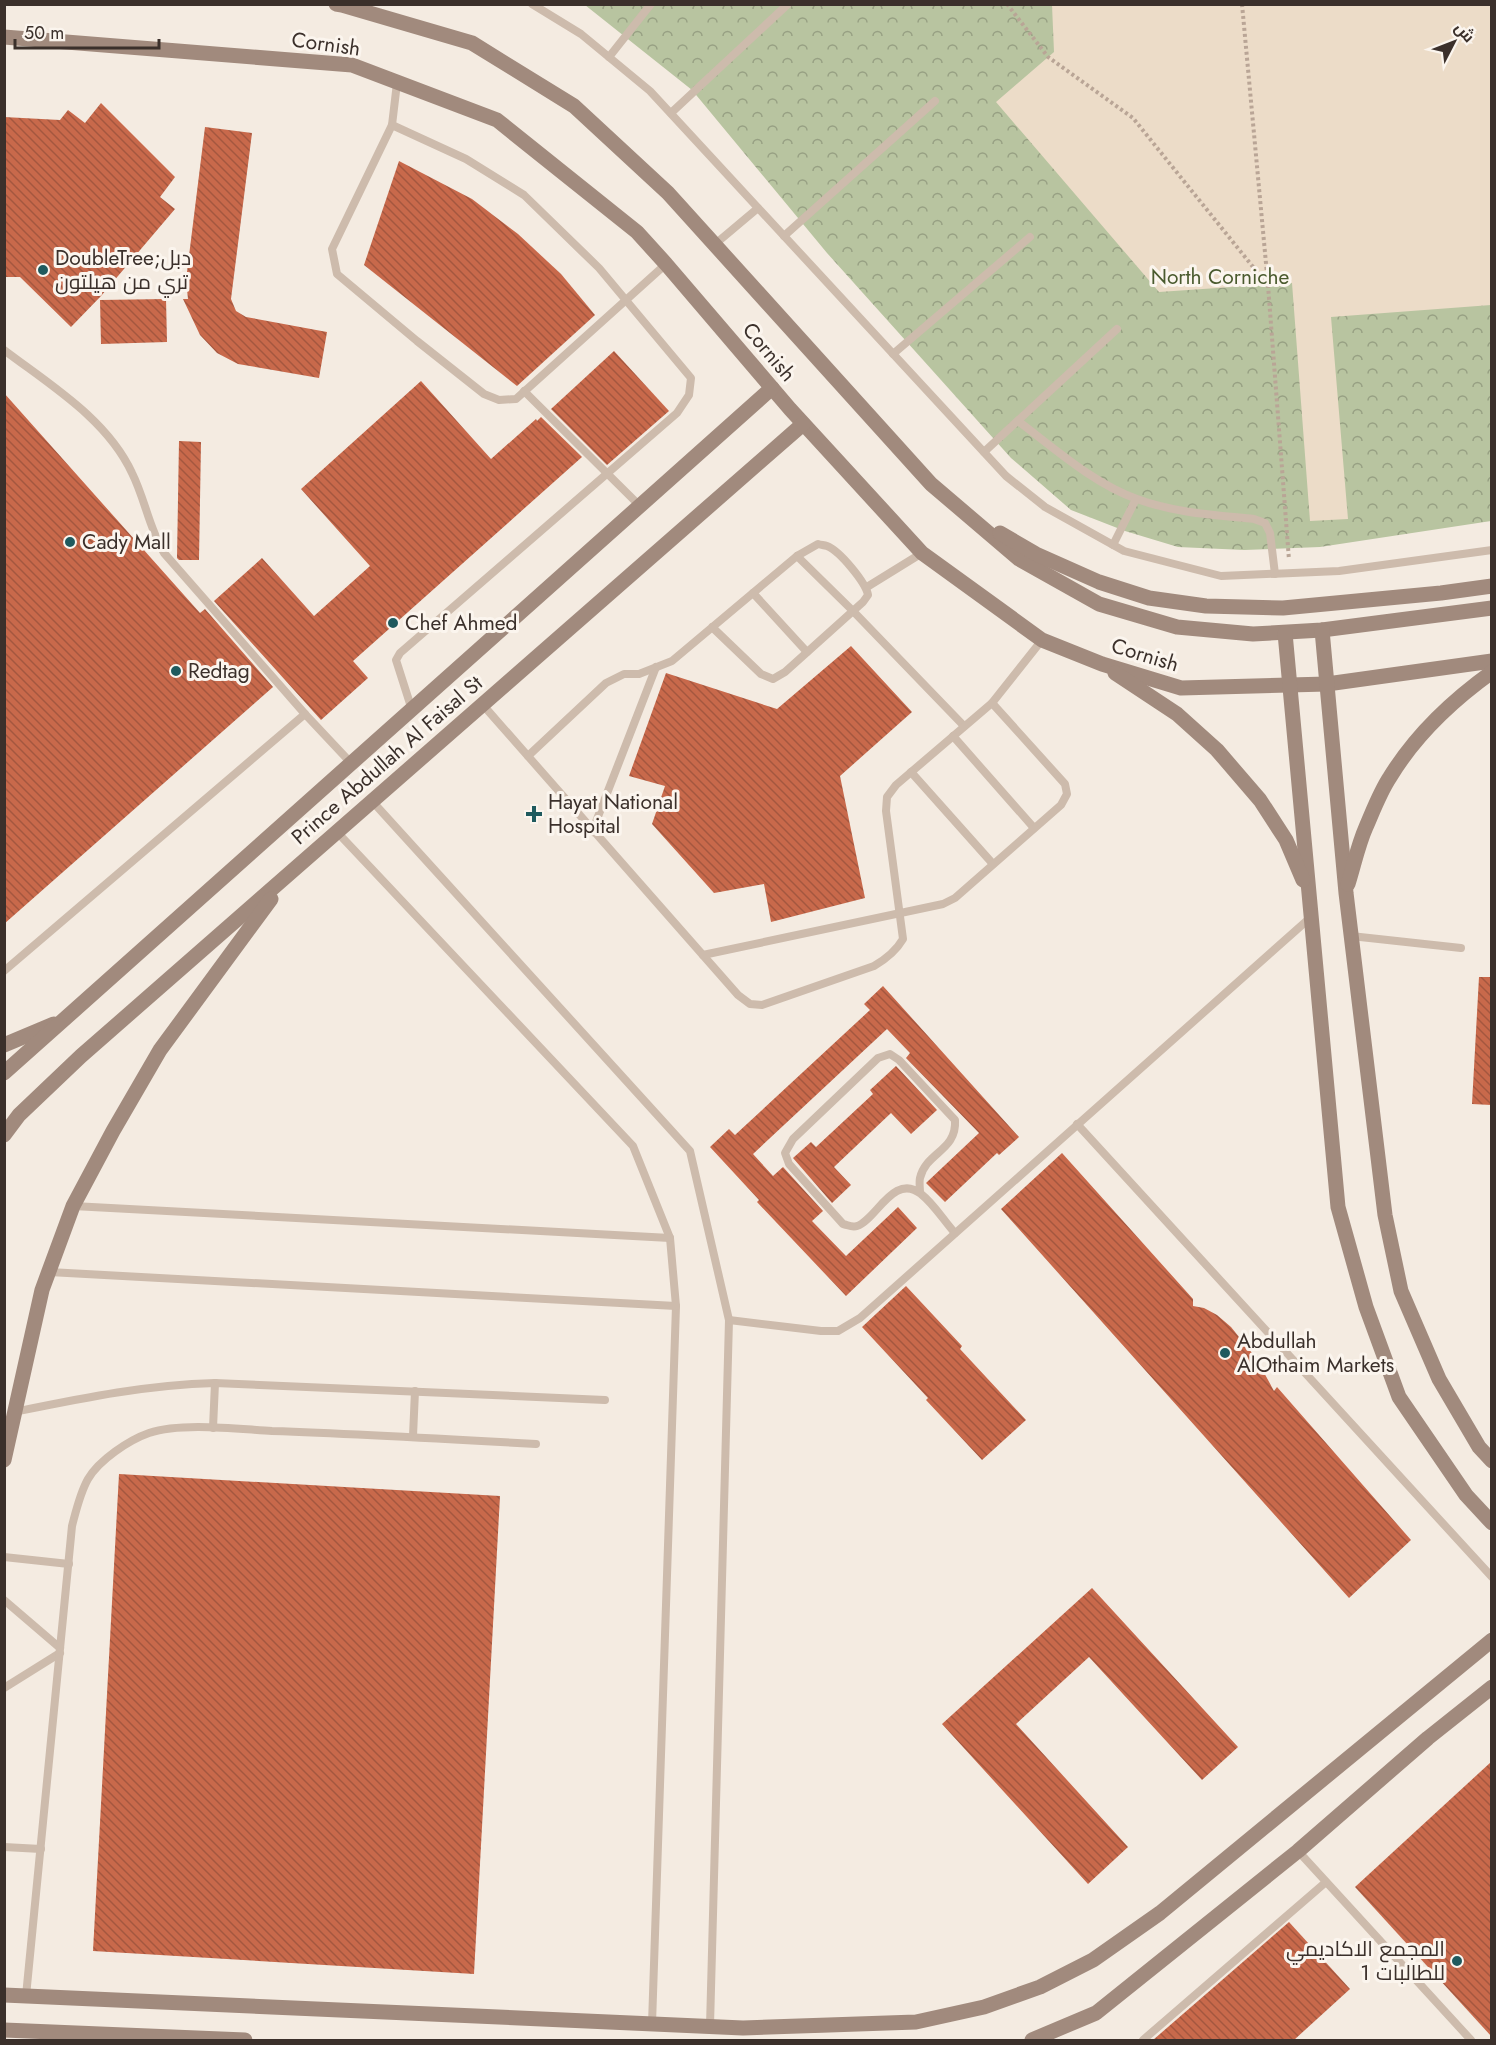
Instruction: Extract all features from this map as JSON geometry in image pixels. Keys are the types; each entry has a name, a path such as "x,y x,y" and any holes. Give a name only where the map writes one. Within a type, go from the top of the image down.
{"street":[{"name":"Cornish","path":"336,4 472,43 574,106 668,193 931,484 1019,559 1099,604 1177,627 1253,634 1322,630 1491,608"},
{"name":"Cornish","path":"4,37 352,65 497,120 637,232 803,424 922,553 1042,640 1102,664 1181,688 1327,684 1491,661"},
{"name":"Prince Abdullah Al Faisal St","path":"4,1073 772,388"},
{"name":"Prince Abdullah Al Faisal St","path":"4,1135 19,1115 81,1056 803,424"},
{"path":"968,514 1036,554 1099,582 1149,598 1195,605 1283,608 1491,586"},
{"path":"1322,630 1346,893 1385,1215 1401,1291 1440,1379 1479,1447 1491,1461"},
{"path":"1285,633 1338,1207 1366,1307 1399,1397 1466,1495 1491,1524"},
{"path":"1102,664 1177,714 1217,750 1260,800 1286,840 1308,894"},
{"path":"1346,893 1365,829 1389,777 1446,709 1491,672"},
{"path":"4,1460 42,1290 73,1206 160,1050 289,874"},
{"path":"4,1045 65,1020"},
{"path":"4,1995 743,2028 916,2022 984,2007 1040,1987 1093,1960 1160,1913 1491,1640"},
{"path":"1032,2040 1096,2013 1298,1851 1428,1738 1491,1687"},
{"path":"4,2030 26,2036 245,2040"}],"lane":[{"path":"532,4 581,34 650,91 1006,476 1045,507 1124,551 1221,576 1339,571 1491,550"},
{"path":"609,57 651,4"},
{"path":"670,113 788,4"},
{"path":"397,83 392,125 332,249 337,274 484,394 500,400 516,399 666,264"},
{"path":"784,236 935,100"},
{"path":"392,125 466,159 525,195 599,268 691,378 689,394 677,413 400,653 396,660 412,710"},
{"path":"714,245 758,208"},
{"path":"893,354 1030,237"},
{"path":"984,452 1117,329"},
{"path":"4,350 54,387 93,420 117,447 132,472 150,524 164,554 351,763"},
{"path":"524,392 640,506"},
{"path":"1018,421 1086,473 1136,499 1181,511 1254,519 1265,523 1270,532 1275,574"},
{"path":"1113,545 1136,499"},
{"path":"528,756 606,683 624,674 639,674 672,661 753,592 797,556 818,544 828,546 838,553 867,587 868,595 853,611 785,672 773,679 761,674 712,627"},
{"path":"867,587 922,553"},
{"path":"797,556 964,726"},
{"path":"753,592 807,652"},
{"path":"483,705 592,832 738,995 750,1004 762,1005 874,966 898,947 903,939 886,811 887,797 911,772 992,703 1042,640"},
{"path":"592,832 656,667"},
{"path":"703,955 900,914 944,904 955,898 1061,805 1067,794 1065,784 992,703"},
{"path":"4,971 305,714"},
{"path":"953,736 1034,828"},
{"path":"911,772 993,864"},
{"path":"372,801 690,1151 729,1320 710,2026"},
{"path":"337,832 633,1146 670,1238 676,1306 652,2024"},
{"path":"729,1320 821,1331 838,1330 860,1318 1311,917"},
{"path":"1351,936 1461,948"},
{"path":"920,1193 920,1178 925,1168 953,1138 955,1120 899,1060 890,1054 878,1058 793,1139 785,1153 789,1164 843,1224 851,1227 859,1226 889,1196 907,1189 920,1193 955,1233"},
{"path":"1077,1124 1491,1577"},
{"path":"73,1206 670,1238"},
{"path":"49,1272 676,1306"},
{"path":"15,1412 150,1386 215,1383 605,1400"},
{"path":"213,1428 215,1383"},
{"path":"412,1436 415,1391"},
{"path":"26,1996 72,1526 88,1478 107,1457 148,1434 166,1429 213,1428 412,1436 536,1444"},
{"path":"4,1557 69,1564"},
{"path":"4,1600 60,1651"},
{"path":"4,1688 60,1651"},
{"path":"4,1847 41,1849"},
{"path":"1298,1851 1471,2040"},
{"path":"1143,2040 1326,1881"}],"path":[{"path":"1007,4 1048,57 1133,118 1268,285"},
{"path":"1242,4 1268,285 1290,573"}],"green space":[{"name":"North Corniche","path":"585,5 1491,5 1491,521 1320,547 1244,550 1178,547 1125,531 1071,510 1011,458 827,253 692,90"}],"shaded area":[{"path":"1052,5 1491,5 1491,305 1331,317 1348,519 1310,521 1292,283 1159,292 996,102 1054,52"}],"building":[{"path":"101,103 175,177 160,197 175,209 101,296 71,327 20,277 4,277 4,117 60,120 68,110 85,123"},
{"path":"205,127 252,133 231,299 236,311 246,317 327,332 319,378 238,364 217,353 200,335 183,299 188,299 186,280"},
{"path":"399,161 472,199 518,234 561,274 595,315 517,386 364,265"},
{"path":"166,299 167,342 101,344 100,300"},
{"path":"614,351 669,411 607,465 551,409"},
{"path":"421,381 491,459 541,417 582,457 353,661 368,678 321,720 214,601 262,558 314,616 370,566 301,489"},
{"name":"Cady Mall","path":"4,393 200,613 205,609 273,687 4,924"},
{"path":"179,441 201,442 199,560 179,560 177,558"},
{"name":"Hayat National Hospital","path":"851,646 912,712 840,776 865,898 771,922 764,884 714,893 652,824 665,786 629,776 666,673 777,709"},
{"path":"1479,977 1491,977 1491,1105 1472,1104"},
{"path":"883,986 1019,1137 999,1155 997,1153 945,1202 926,1183 979,1133 906,1058 910,1053 887,1029 753,1154 773,1176 783,1167 823,1211 812,1221 846,1256 898,1207 917,1228 846,1296 757,1202 759,1200 710,1147 729,1129 735,1135 870,1010 864,1004"},
{"path":"896,1066 937,1110 911,1134 891,1113 834,1167 851,1185 832,1203 793,1158 811,1142 816,1147 873,1094 870,1090"},
{"path":"1062,1153 1193,1299 1193,1306 1204,1308 1217,1315 1231,1327 1256,1358 1274,1391 1277,1387 1411,1540 1349,1598 1001,1209"},
{"path":"906,1286 962,1346 960,1349 1026,1420 982,1460 862,1327"},
{"path":"119,1474 500,1496 474,1974 93,1951"},
{"path":"1092,1588 1238,1747 1202,1780 1089,1657 1016,1724 1128,1847 1088,1884 942,1724"},
{"name":"المجمع الاكاديمي 1 للطالبات","path":"1491,1762 1491,2036 1355,1887"},
{"path":"1289,1922 1350,1989 1294,2040 1153,2040"}],"place":[{"name":"DoubleTree;دبل تري من هيلتون","path":"43,270"},
{"name":"Cady Mall","path":"70,542"},
{"name":"Chef Ahmed","path":"393,623"},
{"name":"Redtag","path":"176,671"},
{"name":"Hayat National Hospital","path":"534,814"},
{"name":"Abdullah AlOthaim Markets","path":"1225,1353"},
{"name":"المجمع الاكاديمي 1 للطالبات","path":"1457,1961"}]}
